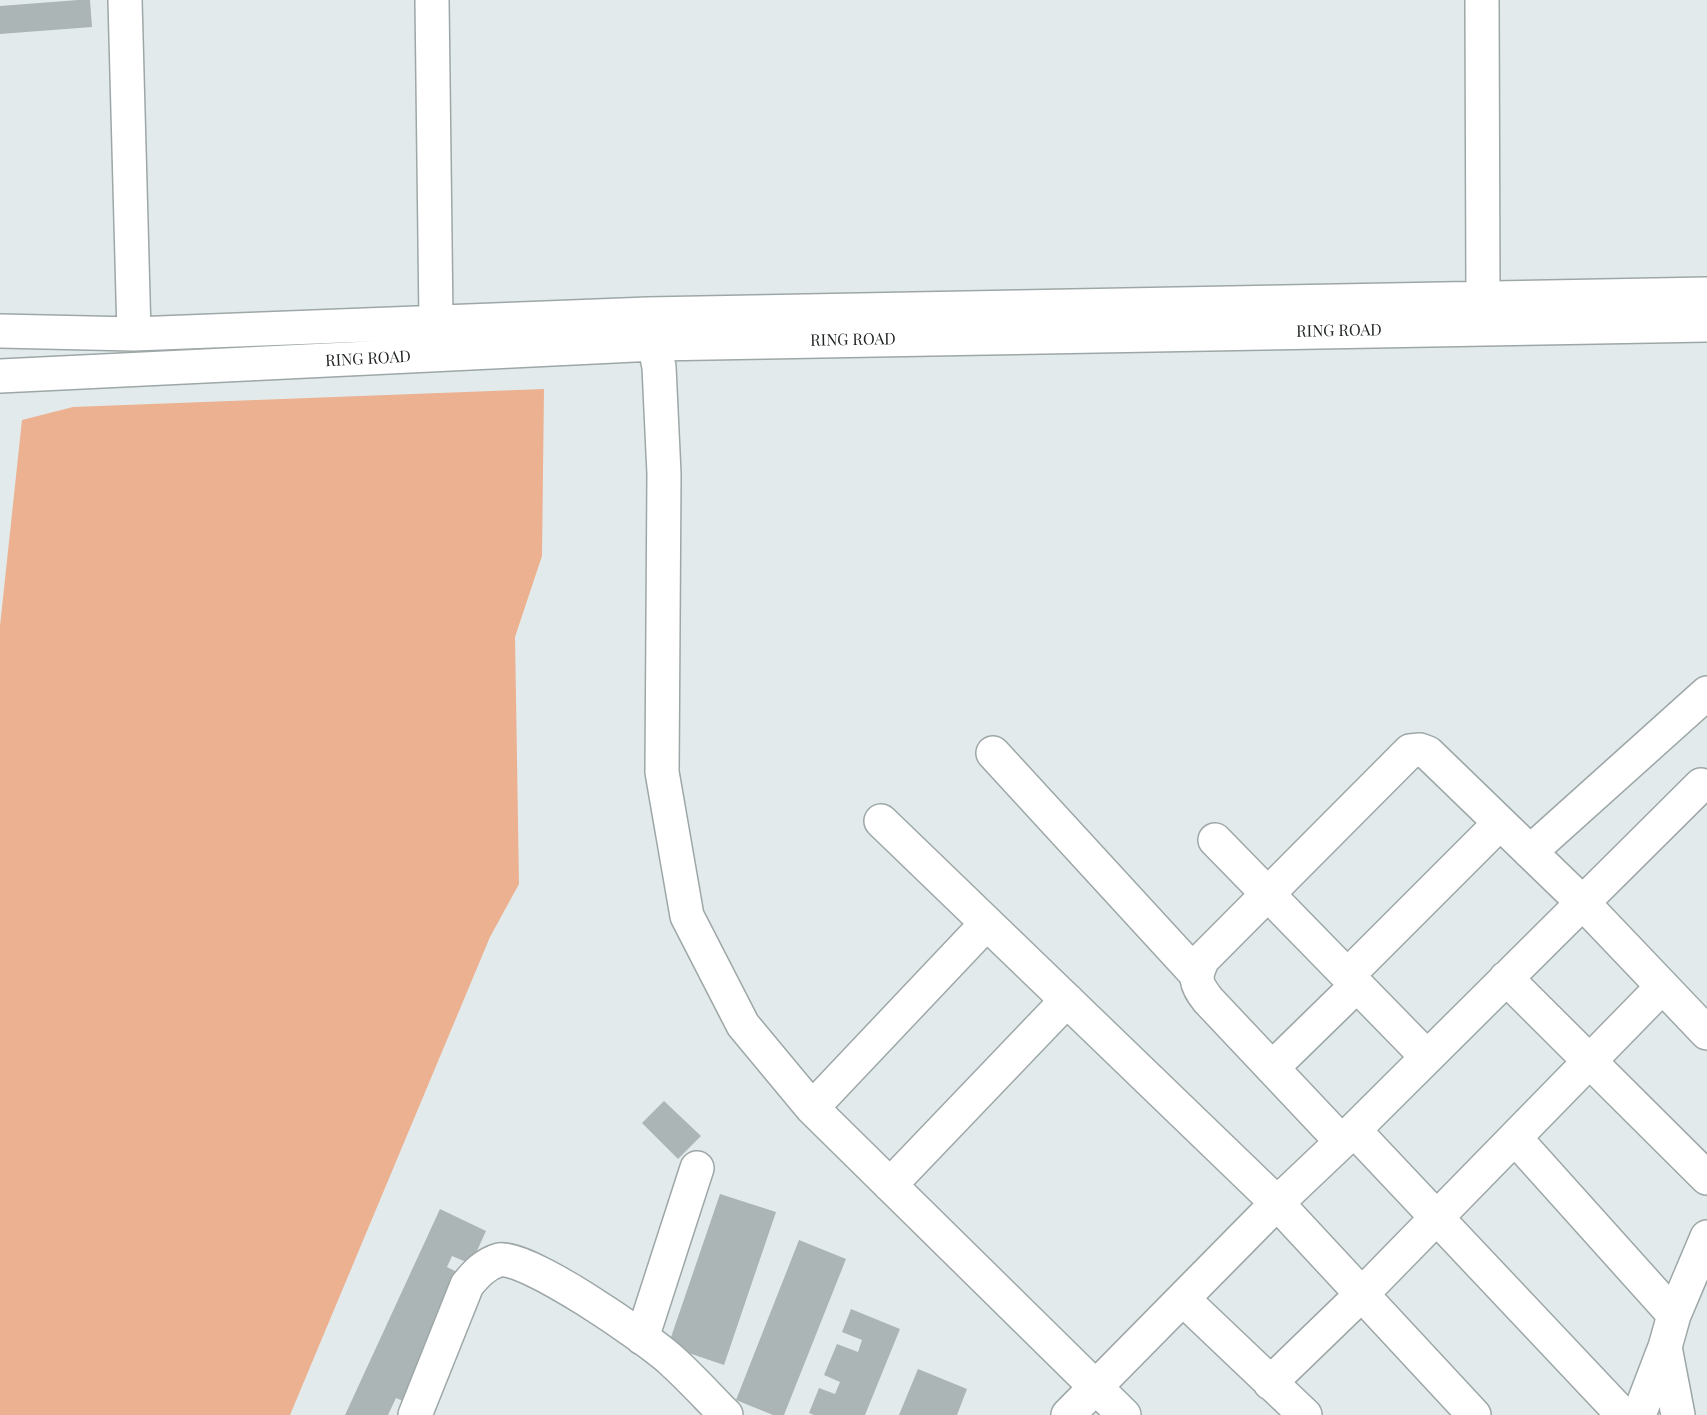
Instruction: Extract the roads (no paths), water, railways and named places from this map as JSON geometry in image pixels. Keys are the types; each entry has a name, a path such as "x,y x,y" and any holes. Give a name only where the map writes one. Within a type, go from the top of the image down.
{"street":[{"path":"125,0 134,334"},
{"path":"432,0 436,321"},
{"path":"1482,0 1483,298"},
{"name":"RING ROAD","path":"0,376 652,329 1483,298 1707,294"},
{"name":"RING ROAD","path":"0,331 134,334 436,321 652,329 1707,325"},
{"path":"652,329 664,474 662,772 687,916 743,1025 812,1108 1124,1415"},
{"path":"1530,852 1707,693"},
{"path":"1623,1415 1437,1218 1272,1068 1208,1000 1198,987 1196,974 1203,959 1410,751 1420,750 1428,753 1583,903 1707,1034"},
{"path":"993,753 1196,974"},
{"path":"1068,1415 1277,1203 1701,785"},
{"path":"881,821 1277,1203 1474,1415"},
{"path":"1272,1068 1500,823"},
{"path":"1215,840 1427,1057"},
{"path":"812,1108 987,923"},
{"path":"1506,978 1707,1178"},
{"path":"1270,1383 1362,1294 1662,987"},
{"path":"890,1185 1067,1000"},
{"path":"1515,1138 1674,1315"},
{"path":"642,1338 697,1168"},
{"path":"1639,1415 1665,1347 1674,1315 1707,1237"},
{"path":"415,1415 467,1285 481,1269 501,1260 524,1265 600,1307 670,1359 726,1415"},
{"path":"1183,1299 1305,1415"},
{"path":"1665,1347 1678,1415"}]}
